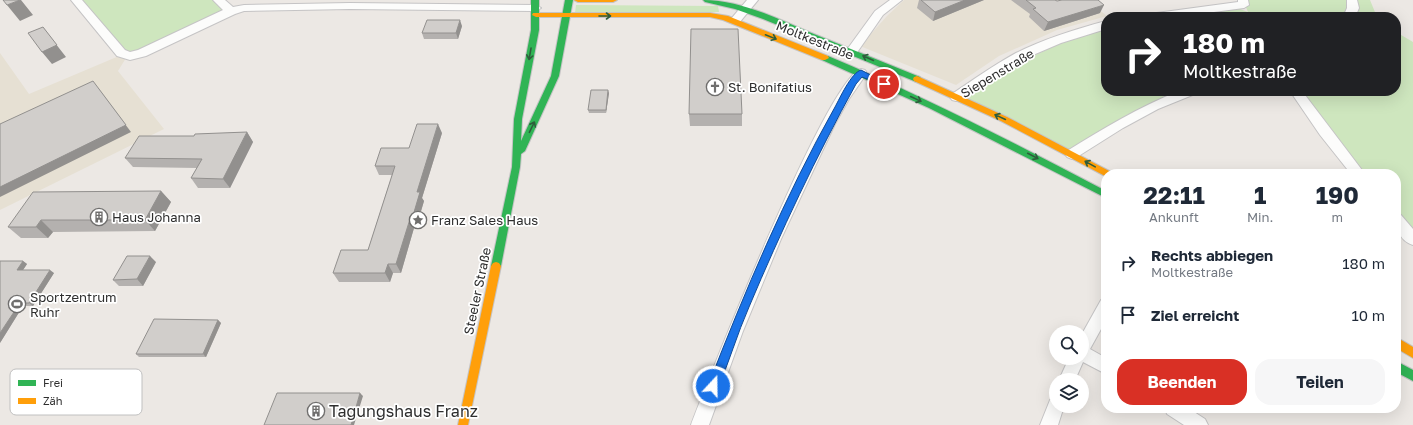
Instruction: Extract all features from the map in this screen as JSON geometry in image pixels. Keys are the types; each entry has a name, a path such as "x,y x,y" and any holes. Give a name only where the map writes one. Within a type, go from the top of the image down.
{"street":[{"path":"76,0 121,53 130,56 142,53 231,11 256,7 352,3 535,6 547,0"},
{"path":"218,0 231,11"},
{"name":"Steeler Straße","path":"516,162 555,76 569,0"},
{"path":"578,0 613,0"},
{"name":"Moltkestraße","path":"707,0 745,10 852,51 1011,123 1101,170"},
{"path":"735,21 754,0"},
{"path":"852,51 879,13 897,0"},
{"path":"1351,12 1353,8 1352,0"},
{"path":"1181,12 1244,2"},
{"name":"Steeler Straße","path":"463,425 516,162 518,119 535,6"},
{"name":"Moltkestraße","path":"535,6 566,16 710,16 735,21 861,73 1004,141 1101,192"},
{"name":"Siepenstraße","path":"956,97 1010,62 1037,48 1065,37 1101,26"},
{"path":"700,425 743,309 779,225 818,144 853,83 861,73"},
{"path":"1072,154 1118,125 1154,106 1178,96"},
{"path":"1300,96 1354,169"},
{"path":"1401,226 1413,239"},
{"path":"1089,336 1101,314"},
{"path":"1401,345 1413,353"},
{"path":"1089,356 1101,364"},
{"path":"1401,369 1413,376"},
{"path":"1049,425 1053,413"},
{"path":"1181,413 1199,425"}],"shaded area":[{"path":"904,0 1087,0 1102,12 1101,18 1057,30 999,56 956,85 860,46 887,16"},
{"path":"0,53 29,94 119,56 126,58 118,71 164,129 0,210"}],"green space":[{"path":"77,0 217,0 230,11 139,53 126,55"},
{"path":"1243,0 1370,0 1375,12 1248,12"},
{"path":"576,5 718,6 719,12 575,13"},
{"path":"1240,9 1248,12 1214,12"},
{"path":"1101,30 1101,96 1180,96 1072,153 960,98 1014,65 1070,39"},
{"path":"1401,35 1413,42 1413,237 1401,224 1401,169 1355,169 1300,96 1401,96"}],"building":[{"path":"3,0 20,0 7,5"},
{"path":"921,0 965,0 935,12"},
{"path":"1026,0 1098,0 1104,5 1048,22 1033,9 1036,8"},
{"path":"427,20 460,20 456,33 422,33"},
{"path":"43,27 57,45 42,52 28,33"},
{"name":"St. Bonifatius","path":"691,29 738,29 742,114 689,114"},
{"path":"93,81 126,125 0,187 0,124"},
{"path":"591,90 608,90 606,110 588,110"},
{"name":"Franz Sales Haus","path":"417,124 438,124 417,192 420,192 412,219 410,219 396,264 388,264 385,273 333,273 341,250 368,250 395,166 375,166 381,148 409,148"},
{"path":"247,132 223,179 191,178 202,159 125,158 139,136 194,136 195,134"},
{"path":"161,191 145,220 41,220 36,227 8,227 33,192"},
{"path":"127,256 150,256 137,279 113,280"},
{"name":"Sportzentrum Ruhr","path":"0,261 23,261 17,270 50,270 29,303 20,303 0,333"},
{"path":"154,319 218,320 203,354 136,354"},
{"name":"Tagungshaus Franz","path":"277,393 360,393 351,425 264,425"}],"traffic: fast":[{"path":"496,266 516,167 518,119 535,30 535,0"},
{"path":"521,151 555,76 569,0"},
{"path":"707,0 737,7 766,17 917,79"},
{"path":"825,58 896,89 1002,140 1101,192"},
{"path":"1401,369 1413,376"}],"traffic: slow":[{"path":"578,0 613,0"},
{"path":"536,15 710,15 725,18 825,58"},
{"path":"917,79 1004,119 1101,170"},
{"path":"463,425 496,266"},
{"path":"1401,345 1413,353"}],"place":[{"name":"St. Bonifatius","path":"715,87"},
{"name":"Haus Johanna","path":"99,217"},
{"name":"Franz Sales Haus","path":"418,220"},
{"name":"Sportzentrum Ruhr","path":"17,304"},
{"name":"Tagungshaus Franz","path":"316,411"}],"route":[{"path":"713,386 743,309 779,225 818,144 853,83 861,73 884,84"}]}
